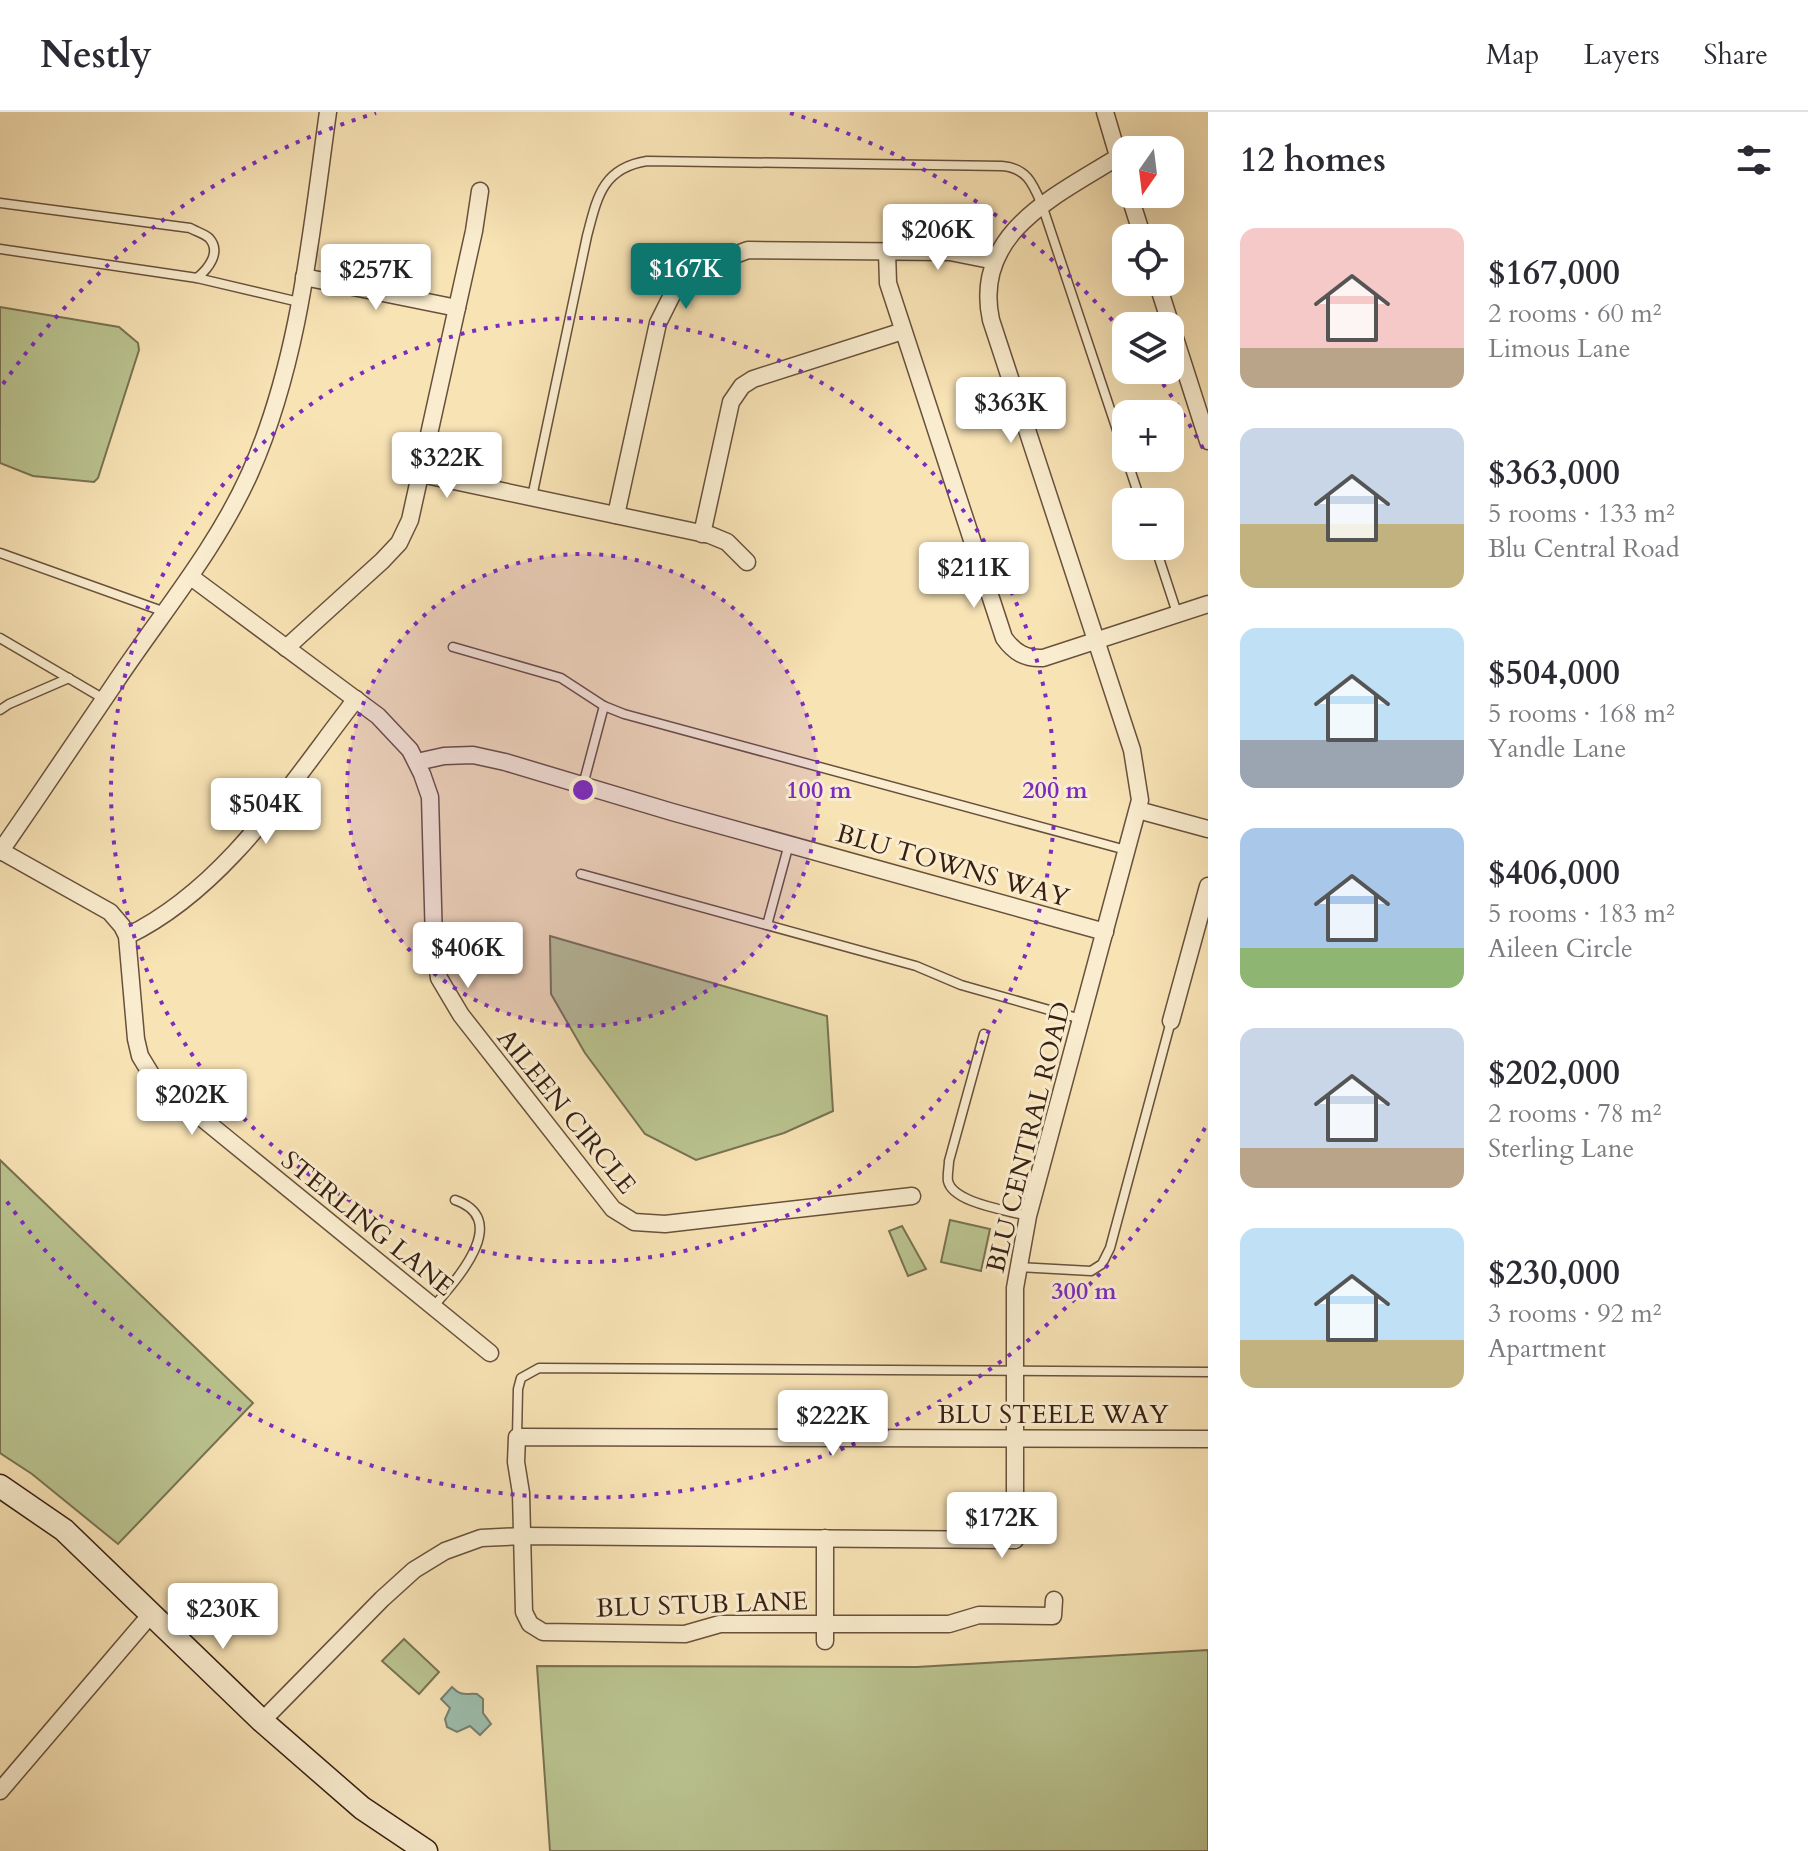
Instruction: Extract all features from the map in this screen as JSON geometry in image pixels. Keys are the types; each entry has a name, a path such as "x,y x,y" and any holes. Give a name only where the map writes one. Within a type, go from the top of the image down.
{"main road":[{"path":"0,1486 64,1530 262,1721 362,1808 426,1851"}],"street":[{"path":"328,112 304,277 289,352 251,471 229,516 191,577 0,851 110,912 127,936 174,909 217,869 259,824 356,699"},
{"path":"1105,112 1112,136"},
{"name":"BLU CENTRAL ROAD","path":"262,1721 414,1570 445,1551 481,1538 1015,1540 1017,1267 1140,800 1132,750 991,320 988,296 995,261 1017,226 1042,205 1112,161"},
{"path":"286,648 382,561 399,543 410,520 480,191"},
{"path":"616,515 658,323 681,283 711,262 748,250 965,253 995,261"},
{"path":"887,252 888,283 903,331 1004,638 1012,648 1038,658 1208,604"},
{"path":"304,277 457,308"},
{"path":"1161,296 1208,441"},
{"path":"702,534 731,402 742,386 753,379 903,331"},
{"path":"421,474 702,534 727,542 747,562"},
{"name":"AILEEN CIRCLE","path":"191,577 356,699 396,732 417,762 430,797 434,942 439,978 461,1015 613,1209 634,1222 665,1224 912,1196"},
{"name":"BLU TOWNS WAY","path":"417,762 444,756 473,755 1105,932"},
{"path":"1138,810 1208,829"},
{"path":"1171,1021 1208,886"},
{"name":"STERLING LANE","path":"127,936 136,1039 140,1056 154,1079 490,1353"},
{"path":"517,1437 516,1462 523,1536"},
{"name":"BLU STEELE WAY","path":"517,1437 1208,1439"},
{"name":"BLU STUB LANE","path":"523,1536 524,1612 530,1624 543,1632 685,1634 720,1624 825,1632 949,1624 979,1615 1053,1616 1054,1600"},
{"name":"BLU STUB LANE","path":"825,1538 825,1632"},
{"path":"0,1791 152,1613"}],"lane":[{"path":"532,497 596,202 607,181 628,165 647,161 1012,166 1027,175 1042,205 1136,488"},
{"path":"0,203 190,228 209,238 214,249 211,266 197,278"},
{"path":"0,249 197,278 299,302"},
{"path":"0,553 166,612"},
{"path":"1160,560 1178,614"},
{"path":"0,638 105,699"},
{"path":"453,647 561,678 604,706 624,714 1127,851"},
{"path":"0,710 69,678"},
{"path":"583,785 604,706"},
{"path":"767,925 789,844"},
{"path":"581,874 916,966 961,985 1081,1019"},
{"path":"1017,1267 1071,1272 1091,1271 1102,1264 1110,1248 1171,1021"},
{"path":"984,1034 949,1161 947,1179 952,1190 963,1199 1028,1216"},
{"path":"433,1307 469,1265 478,1242 479,1229 471,1208 455,1200"},
{"path":"517,1437 521,1378 539,1368 1208,1372"}],"green space":[{"path":"0,307 119,327 138,343 139,350 98,478 94,482 33,476 0,463"},
{"path":"550,936 827,1016 833,1111 784,1133 696,1160 645,1134 585,1053 551,994"},
{"path":"0,1160 253,1403 118,1544 32,1474 0,1453"},
{"path":"950,1220 990,1229 981,1271 941,1262"},
{"path":"902,1226 926,1269 908,1276 889,1231"},
{"path":"404,1639 439,1672 419,1694 382,1661"},
{"path":"1208,1650 1208,1851 550,1851 537,1666 917,1667"}],"shaded area":[{"path":"452,1687 461,1693 477,1694 483,1699 483,1713 491,1724 480,1735 470,1726 457,1732 447,1727 445,1719 450,1708 441,1699"}]}
